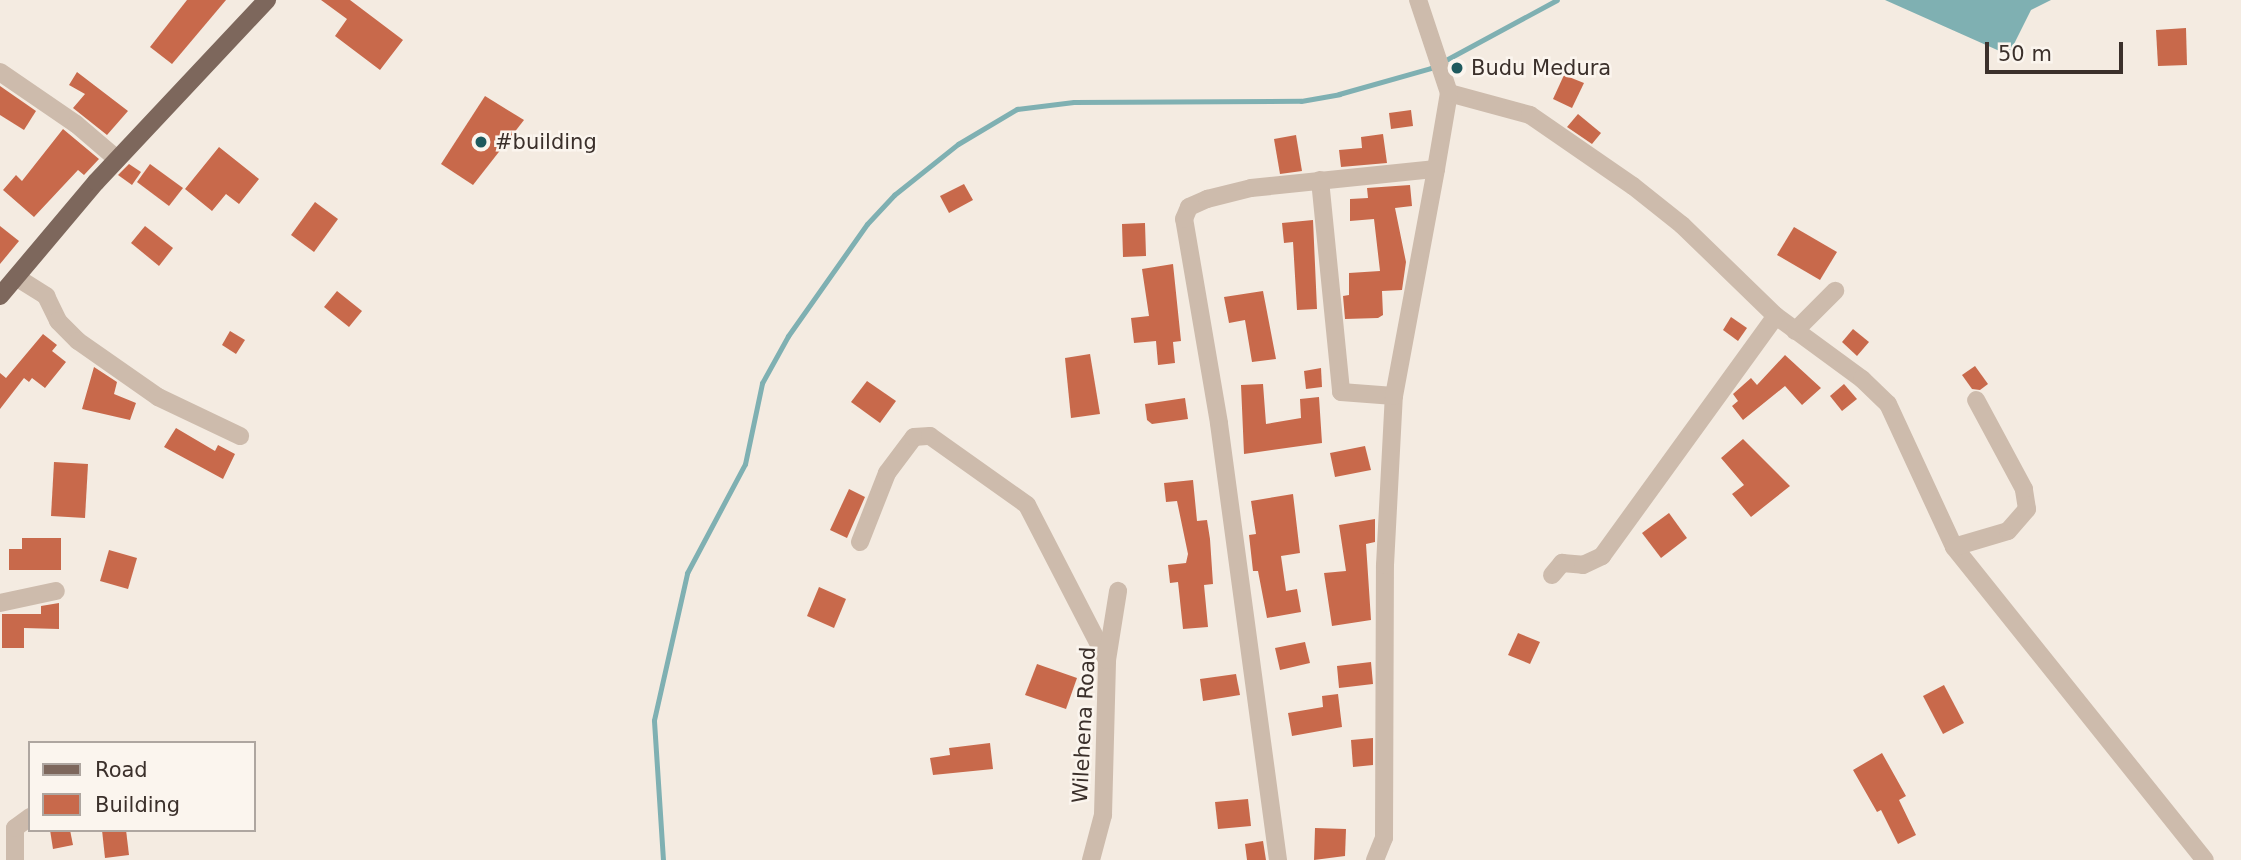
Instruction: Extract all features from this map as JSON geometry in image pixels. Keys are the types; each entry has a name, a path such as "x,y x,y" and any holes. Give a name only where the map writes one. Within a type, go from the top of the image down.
{"main road":[{"path":"0,296 117,159 267,0"}],"street":[{"path":"1375,860 1384,838 1385,565 1394,396 1449,93 1418,0"},
{"path":"0,72 76,124 117,159"},
{"path":"1449,93 1530,116 1682,225 1776,316 1862,379 1888,404 1954,547 2205,860"},
{"path":"1278,860 1219,423 1184,219 1189,207 1207,199 1320,180 1436,169"},
{"path":"1320,180 1341,392 1394,396"},
{"path":"16,277 46,296 58,320 78,341 158,397 240,436"},
{"path":"1796,331 1835,291"},
{"path":"1552,575 1562,564 1583,565 1602,556 1776,316"},
{"path":"1954,547 2008,531 2027,509 2024,489 1976,400"},
{"path":"860,542 887,473 914,437 930,436 1027,505 1108,660"},
{"path":"0,603 56,591"},
{"name":"Wilehena Road","path":"1091,860 1103,815 1108,660 1118,591"},
{"path":"15,860 15,828 28,818"}],"water":[{"path":"1885,0 2051,0 2031,10 2011,50 2004,53"}],"building":[{"path":"187,0 226,0 172,64 150,47"},
{"path":"321,0 350,0 403,40 380,70 335,36 347,19"},
{"path":"2186,28 2187,65 2158,66 2156,30"},
{"path":"77,72 128,111 107,135 73,108 85,94 69,85"},
{"path":"1564,75 1584,83 1572,108 1553,99"},
{"path":"0,86 36,111 24,130 0,115"},
{"name":"#building","path":"485,96 524,120 473,185 441,164"},
{"path":"1411,110 1413,126 1391,129 1389,113"},
{"path":"1578,114 1601,133 1592,144 1567,127"},
{"path":"63,129 99,159 84,175 78,170 34,217 3,190 16,175 22,181"},
{"path":"1383,134 1387,163 1341,167 1339,150 1362,148 1361,137"},
{"path":"1296,135 1302,171 1280,174 1274,139"},
{"path":"219,147 259,179 239,204 226,194 212,211 185,189"},
{"path":"129,164 141,172 132,185 118,175"},
{"path":"150,164 183,188 169,206 137,182"},
{"path":"964,184 973,200 949,213 940,196"},
{"path":"1410,185 1412,206 1395,208 1406,262 1402,290 1382,291 1383,315 1378,318 1345,319 1343,296 1349,295 1349,273 1380,271 1374,219 1350,221 1350,199 1368,198 1367,188"},
{"path":"315,202 338,219 314,252 291,235"},
{"path":"1313,220 1317,309 1297,310 1293,242 1284,243 1282,223"},
{"path":"1145,223 1146,256 1123,257 1122,224"},
{"path":"0,226 19,241 0,264"},
{"path":"145,226 173,248 159,266 131,243"},
{"path":"1794,227 1837,252 1820,280 1777,255"},
{"path":"1173,264 1181,341 1173,342 1175,363 1158,365 1156,341 1134,343 1131,318 1149,316 1142,269"},
{"path":"337,291 362,311 349,327 324,307"},
{"path":"1263,291 1276,359 1252,362 1245,320 1229,323 1224,297"},
{"path":"1731,317 1747,328 1738,341 1723,330"},
{"path":"1853,329 1869,342 1857,356 1842,342"},
{"path":"230,331 245,340 236,354 222,345"},
{"path":"43,334 57,345 52,351 66,362 45,388 32,378 29,382 24,378 0,409 0,373 6,378"},
{"path":"1090,354 1100,414 1071,418 1065,358"},
{"path":"1785,355 1821,388 1802,405 1785,386 1743,420 1732,406 1738,401 1733,394 1751,378 1757,385"},
{"path":"1975,366 1988,384 1980,390 1972,389 1962,375"},
{"path":"94,367 117,382 114,394 136,403 130,420 82,409"},
{"path":"1321,368 1322,387 1306,389 1304,371"},
{"path":"867,381 896,401 880,423 851,402"},
{"path":"1263,384 1266,424 1301,418 1300,399 1319,397 1322,443 1244,454 1241,385"},
{"path":"1844,384 1857,399 1842,411 1830,396"},
{"path":"1185,398 1188,419 1152,424 1147,420 1145,404"},
{"path":"176,428 215,451 218,445 235,454 223,479 164,447"},
{"path":"1743,439 1790,486 1751,517 1732,494 1744,485 1721,458"},
{"path":"1365,446 1371,470 1335,477 1330,453"},
{"path":"54,462 88,464 85,518 51,516"},
{"path":"1193,480 1197,521 1207,520 1213,584 1204,585 1208,627 1183,629 1178,582 1170,583 1168,565 1186,563 1188,554 1177,501 1166,502 1164,483"},
{"path":"849,489 865,497 847,538 830,530"},
{"path":"1293,494 1300,553 1281,556 1286,591 1297,589 1301,612 1267,618 1258,571 1253,571 1249,535 1256,534 1251,501"},
{"path":"1669,513 1687,538 1661,558 1642,533"},
{"path":"1375,519 1375,542 1366,544 1371,620 1332,626 1324,573 1346,571 1339,525"},
{"path":"22,538 61,538 61,570 9,570 9,549 22,549"},
{"path":"109,550 137,558 128,589 100,581"},
{"path":"819,587 846,599 834,628 807,616"},
{"path":"59,603 59,629 24,628 24,648 2,648 2,614 41,614 41,606"},
{"path":"1518,633 1540,642 1530,664 1508,655"},
{"path":"1305,642 1310,663 1280,670 1275,648"},
{"path":"1371,662 1373,684 1339,688 1337,666"},
{"path":"1037,664 1077,678 1066,709 1025,695"},
{"path":"1236,674 1240,695 1203,701 1200,679"},
{"path":"1944,685 1964,723 1943,734 1923,696"},
{"path":"1338,694 1342,727 1292,736 1288,713 1323,707 1322,696"},
{"path":"1373,738 1373,765 1353,767 1351,740"},
{"path":"990,743 993,769 933,775 930,758 950,755 949,748"},
{"path":"1882,753 1906,796 1899,800 1916,835 1898,844 1881,810 1877,812 1853,770"},
{"path":"1248,799 1251,826 1218,829 1215,802"},
{"path":"1315,828 1346,829 1345,856 1314,860"},
{"path":"50,832 70,832 73,845 53,849"},
{"path":"102,832 126,832 129,855 105,858"},
{"path":"1263,841 1266,860 1247,860 1245,844"}],"waterway":[{"path":"663,860 654,720 687,573 745,464 762,383 788,336 867,224 894,195 958,144 1017,109 1074,102 1301,101 1339,94 1431,68 1557,0"}],"place":[{"name":"Budu Medura","path":"1457,68"},
{"name":"#building","path":"481,142"}]}
